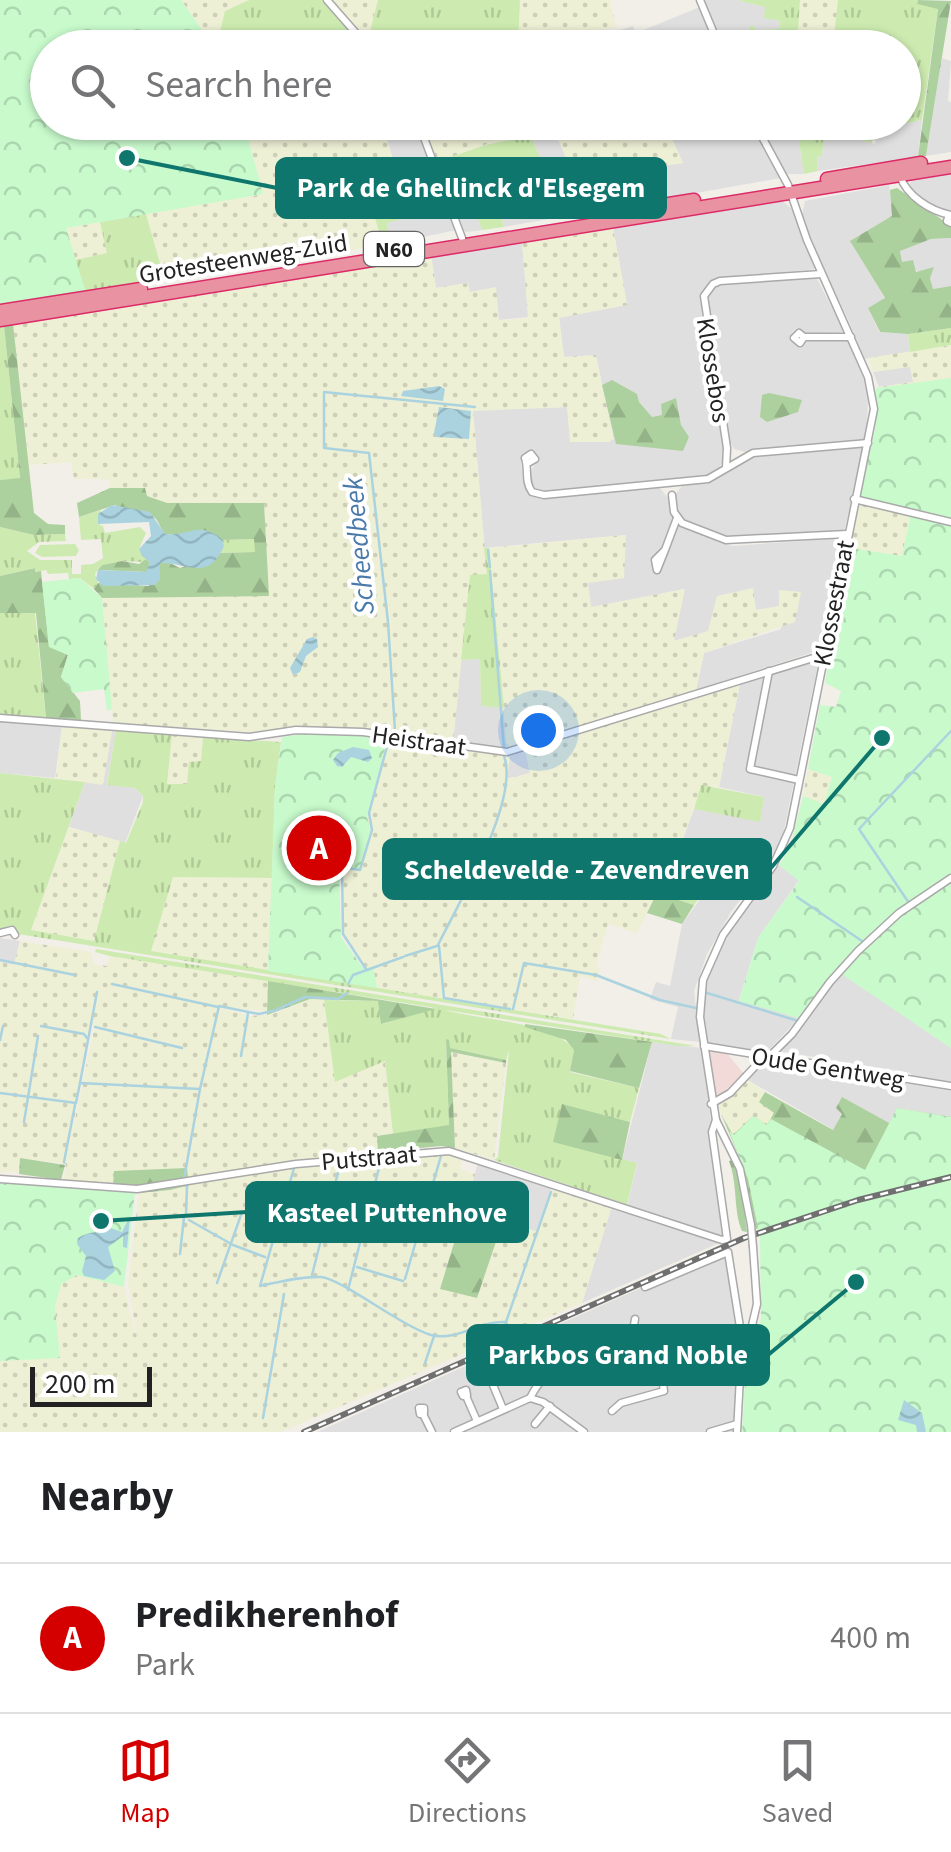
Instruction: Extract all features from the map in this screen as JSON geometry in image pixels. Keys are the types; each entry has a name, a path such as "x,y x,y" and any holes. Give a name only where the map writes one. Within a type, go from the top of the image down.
{"highway":[{"name":"N60","path":"789,188 951,158"},
{"name":"N60","path":"789,188 951,167"},
{"name":"Grotesteenweg-Zuid","path":"0,312 789,188"},
{"name":"Grotesteenweg-Zuid","path":"0,320 789,188"}],"street":[{"path":"327,0 353,30"},
{"path":"700,0 712,30"},
{"path":"425,140 462,238"},
{"name":"Klossestraat","path":"716,1120 700,1006 703,980 732,921 773,866 786,841 846,534 873,422 872,390 821,274 789,188 764,140"},
{"path":"900,176 907,192 950,218"},
{"name":"Klossebos","path":"726,468 727,448 704,304 708,289 720,281 821,274"},
{"path":"804,337 850,337"},
{"path":"528,464 528,486 538,495 708,479 744,456 764,451 868,443"},
{"name":"Klossebos","path":"727,448 744,456"},
{"path":"672,496 679,483"},
{"path":"664,484 672,496 677,518 665,550"},
{"path":"854,499 951,522"},
{"path":"677,518 739,542 846,534"},
{"name":"Heistraat","path":"0,718 249,737 296,730 350,731 507,752 823,655"},
{"path":"770,670 750,769 799,780"},
{"path":"711,1104 730,1093 792,1034 858,951 899,914 951,878"},
{"name":"Oude Gentweg","path":"704,1046 951,1086"},
{"path":"710,1432 737,1428 746,1335 757,1294 744,1180 716,1120"},
{"name":"Putstraat","path":"0,1179 136,1189 296,1164 449,1151 722,1240 727,1238 712,1132 716,1120"},
{"path":"645,1287 728,1252 746,1335"},
{"path":"631,1344 634,1319"},
{"path":"454,1432 530,1398 559,1360 601,1344 631,1344 674,1352 746,1335"},
{"path":"612,1411 620,1403 664,1391 658,1352"},
{"path":"518,1363 542,1379"},
{"path":"492,1385 503,1409"},
{"path":"466,1396 477,1422"},
{"path":"530,1398 550,1406 584,1432"},
{"path":"535,1424 550,1406"},
{"path":"423,1414 432,1432"}],"shaded area":[{"path":"704,0 737,0 766,7 780,20 779,29 755,30 754,26 750,30 717,30"},
{"path":"700,7 710,30 643,30"},
{"path":"942,58 951,61 951,152 926,156"},
{"path":"387,140 422,140 456,230 391,244 387,222 408,208"},
{"path":"533,140 559,140 576,179 682,163 672,140 761,140 781,178 504,227 492,189 549,179"},
{"path":"767,140 799,140 804,174 786,174"},
{"path":"823,140 875,144 876,140 920,140 918,157 818,171 817,157 822,156"},
{"path":"951,172 951,212 908,189 912,179"},
{"path":"889,185 893,216 851,242 885,299 868,308 879,332 908,334 910,352 864,359 802,215 805,201"},
{"path":"469,193 482,230 461,229 451,198"},
{"path":"782,201 792,209 815,269 720,279 707,285 700,299 723,444 724,460 718,470 707,476 546,493 531,487 530,473 538,455 530,451 521,460 523,481 532,495 541,499 659,487 681,527 732,546 842,538 820,650 696,690 704,653 781,629 779,607 755,610 708,632 673,641 684,589 591,608 587,583 626,535 484,548 473,410 568,407 608,442 613,439 596,356 564,357 559,317 627,304 613,228"},
{"path":"951,238 951,286 933,289 930,278 902,263 900,250 931,239"},
{"path":"522,243 529,317 499,320 469,292 467,283 436,288 431,255"},
{"path":"816,277 845,332 808,334 796,329 790,341 797,346 809,341 849,340 868,399 866,439 745,452 734,449 727,436 709,293 727,284"},
{"path":"910,366 914,382 879,387 873,372"},
{"path":"865,447 844,531 726,538 686,522 676,510 676,494 682,486 717,478 758,455"},
{"path":"480,659 481,706 504,708 507,750 453,742 461,660"},
{"path":"815,660 818,664 782,840 731,912 707,954 694,991 700,1042 671,1039 678,1007 650,999 656,982 670,986 682,924 729,860 679,850 694,809 760,821 764,797 719,787 740,684"},
{"path":"0,721 62,726 55,778 0,773"},
{"path":"112,730 116,730 107,784 135,788 143,796 125,843 69,827 85,782 103,784"},
{"path":"525,750 530,773 506,779 510,756"},
{"path":"779,865 799,880 758,938 739,1000 799,1018 770,1049 755,1054 707,1045 702,1009 711,963 726,934"},
{"path":"0,938 20,941 14,965 0,962"},
{"path":"840,972 951,1048 951,1083 778,1051"},
{"path":"652,1042 702,1048 725,1237 627,1207 637,1164 622,1160"},
{"path":"710,1050 726,1052 744,1074 717,1098 714,1098"},
{"path":"765,1060 951,1091 951,1117 898,1108 891,1125 842,1113 834,1130 746,1079"},
{"path":"478,1163 552,1187 536,1232 464,1210"},
{"path":"611,1209 719,1243 582,1303"},
{"path":"724,1251 743,1343 737,1376 735,1432 317,1432"}],"green space":[{"path":"0,0 181,0 202,30 30,30 30,140 249,140 263,194 66,228 86,293 0,307"},
{"path":"181,0 249,0 225,11 221,30 202,30"},
{"path":"249,0 325,0 352,30 220,30 225,11"},
{"path":"329,0 378,0 370,30 356,30"},
{"path":"378,0 520,0 519,30 370,30"},
{"path":"520,0 610,0 616,27 601,30 519,30"},
{"path":"737,0 800,0 798,30 756,30 779,29 780,21 764,18 765,7"},
{"path":"800,0 838,0 836,30 798,30"},
{"path":"838,0 918,0 917,4 938,8 922,120 921,30 835,30"},
{"path":"918,0 951,1 926,156 918,157 938,9 917,4"},
{"path":"249,140 387,140 394,164 361,171 383,245 165,281 146,214 263,194"},
{"path":"428,140 510,140 487,144 437,162"},
{"path":"533,140 549,179 493,189 504,227 482,230 469,194 451,198 437,162 485,145"},
{"path":"558,140 673,140 683,163 575,179"},
{"path":"799,140 823,140 822,156 817,157 818,171 804,174"},
{"path":"394,164 409,208 404,210 406,218 387,223 391,244 383,245 361,171"},
{"path":"897,188 951,226 951,238 931,239 900,251 902,262 913,260 916,272 934,267 930,278 933,289 951,286 951,328 908,334 880,332 868,308 885,298 850,241 892,216 890,190"},
{"path":"146,214 165,281 86,293 75,260 107,253 100,222"},
{"path":"100,222 108,253 75,260 65,228"},
{"path":"613,228 627,305 559,318 564,357 596,355 614,439 570,442 567,407 473,411 487,574 470,576 453,742 320,726 251,732 113,723 102,598 268,595 264,504 167,503 147,496 144,488 110,488 108,479 74,479 71,462 29,465 13,324 431,255 436,288 468,283 470,292 496,287 499,320 528,318 522,243"},
{"path":"13,324 34,513 48,524 65,525 65,534 34,535 0,527 0,480 20,478 4,326"},
{"path":"4,326 20,479 0,480 0,327"},
{"path":"951,328 951,345 910,352 908,334"},
{"path":"951,345 951,398 879,387 913,382 910,367 873,372 868,358"},
{"path":"951,378 951,1048 840,973 805,1020 739,1001 758,938 799,881 779,865 790,848 803,796 824,804 832,777 808,769 820,705 836,707 841,691 825,683 850,548 902,556 911,513 859,499 876,425 876,388"},
{"path":"612,380 637,394 652,417 662,415 661,404 676,398 681,425 689,437 683,451 616,444 602,385"},
{"path":"762,395 802,400 798,412 767,422 760,417"},
{"path":"110,488 145,488 147,496 167,503 264,503 269,596 102,598 94,589 98,583 148,586 160,579 160,563 180,568 221,553 255,552 254,539 165,534 152,515 115,505 79,517 77,503"},
{"path":"858,503 910,515 902,557 850,548"},
{"path":"101,510 98,524 105,533 140,527 146,533 139,549 146,559 143,562 102,565 95,574 98,583 94,589 80,578 69,579 68,573 48,574 46,570 35,572 34,568 0,576 0,527 34,535 65,534 66,541 39,542 27,551 40,560 72,560 72,574 81,574 81,565 103,558 101,539 81,540 79,517"},
{"path":"626,535 624,578 588,583 591,607 685,589 674,641 708,631 717,596 753,588 756,610 779,606 779,590 801,592 795,622 704,653 696,690 507,750 489,548"},
{"path":"255,539 256,552 221,553 222,540"},
{"path":"75,544 79,550 76,556 42,557 35,553 40,545"},
{"path":"484,548 489,548 504,708 481,706 480,659 461,660 470,575 487,574"},
{"path":"146,559 150,562 147,572 98,570 102,565 122,561 139,564"},
{"path":"35,568 35,572 41,571 49,646 68,655 61,677 80,701 81,720 113,723 112,730 0,721 0,715 46,718 36,613 0,613 0,576"},
{"path":"80,578 102,598 112,709 107,711 104,689 73,693 61,677 68,655 49,647 42,582"},
{"path":"0,613 35,613 46,719 0,715"},
{"path":"740,684 719,787 701,786 679,850 637,933 608,924 596,966 600,968 597,982 580,976 573,1019 377,988 373,968 367,968 344,934 343,870 345,864 359,869 367,816 388,737 510,756 507,779 530,773 525,750"},
{"path":"62,726 112,730 103,785 56,778"},
{"path":"116,730 172,734 167,784 187,784 189,762 201,761 203,737 281,742 275,787 272,878 173,877 151,951 661,1034 671,1039 0,930 0,773 85,782 31,930 94,941 120,841 126,843 143,802 135,788 107,785"},
{"path":"318,732 388,737 367,816 370,831 360,869 345,865 339,868 341,937 363,968 373,967 377,988 268,971 275,787 282,737"},
{"path":"172,734 203,737 201,762 187,785 166,784"},
{"path":"808,769 833,776 824,805 803,796"},
{"path":"701,785 764,797 760,822 694,809"},
{"path":"69,827 120,841 94,941 31,931"},
{"path":"679,850 729,859 694,905 657,893"},
{"path":"173,877 272,878 268,971 150,951"},
{"path":"657,893 694,905 682,924 647,913"},
{"path":"20,941 91,952 94,964 107,966 110,956 268,981 268,1011 220,1008 250,1016 273,1014 310,999 324,1000 335,1081 385,1060 393,1134 377,1136 378,1152 307,1159 187,1179 187,1169 115,1171 113,1186 63,1182 66,1164 21,1158 19,1172 0,1172 0,962 14,965","holes":["92,1025 158,1041 94,1029 66,1162 77,1105 56,1100 75,1102"]},
{"path":"96,949 696,1046 445,1010 549,1032 574,1049 570,1072 639,1088 630,1122 562,1105 554,1141 637,1163 627,1205 494,1160 498,1157 509,1050 506,1060 450,1048 446,1040 449,1126 393,1134 385,1061 335,1082 324,1000 379,1001 382,1024 436,1008 110,956 95,952"},
{"path":"268,981 436,1009 381,1024 378,1001 310,999 267,1015"},
{"path":"525,1024 652,1042 639,1088 570,1071 574,1050 566,1040"},
{"path":"446,1039 450,1048 506,1063 451,1052 455,1148 378,1152 377,1136 449,1125"},
{"path":"450,1052 506,1063 494,1160 455,1148"},
{"path":"746,1079 765,1092 760,1102 775,1113 767,1125 733,1135 718,1107"},
{"path":"765,1092 833,1130 842,1114 836,1108 842,1097 891,1124 897,1108 951,1117 820,1206 756,1229 744,1168 721,1114 733,1135 753,1116 767,1125 774,1113 759,1102"},
{"path":"562,1104 630,1122 622,1160 553,1142"},
{"path":"897,1108 951,1117 951,1432 742,1432 745,1381 757,1353 761,1318 760,1238 748,1179 729,1131 734,1135 753,1116 767,1125 771,1119 865,1170"},
{"path":"440,1152 463,1158 460,1169 475,1174 440,1288 477,1298 503,1221 536,1231 552,1187 611,1209 582,1303 281,1432 0,1432 0,1361 60,1357 55,1308 61,1284 77,1275 124,1287 138,1343 128,1283 139,1193 170,1190 248,1171"},
{"path":"20,1158 65,1165 61,1180 19,1174"},
{"path":"732,1160 740,1181 747,1232 742,1231 737,1214 729,1161"},
{"path":"187,1168 188,1178 218,1173 219,1178 139,1193 139,1188 113,1186 114,1171"},
{"path":"0,1181 135,1192 124,1287 77,1275 61,1284 55,1308 60,1358 0,1361"},
{"path":"464,1210 503,1221 477,1298 440,1289"}],"water":[{"path":"439,386 445,389 443,401 401,396 403,391"},
{"path":"439,407 471,411 469,439 436,437"},
{"path":"112,505 150,512 165,534 206,531 222,539 224,546 218,557 204,567 160,563 160,579 155,585 103,586 96,579 98,570 146,572 150,562 139,549 151,536 149,522 98,524 98,514"},
{"path":"313,637 318,647 306,656 300,672 293,675 290,668 307,639"},
{"path":"353,747 369,750 372,758 368,762 351,757 342,767 337,766 333,760 338,753"},
{"path":"316,820 324,829 319,869 313,875 297,868 295,860 307,839 309,825"},
{"path":"130,1216 127,1248 123,1247 123,1236 108,1247 115,1271 104,1280 84,1276 86,1256 77,1244 78,1238 111,1228 122,1232"},
{"path":"904,1400 922,1413 926,1432 917,1432 916,1425 898,1420"}],"waterway":[{"name":"Scheedbeek","path":"395,731 388,622 369,453 324,448 324,392 475,407"},
{"path":"488,550 490,567"},
{"path":"490,571 504,749"},
{"path":"909,903 859,829 951,731"},
{"path":"366,969 343,934 342,867 360,870 372,830 369,813 389,739"},
{"path":"438,945 496,824 507,775 504,756"},
{"path":"797,897 862,941"},
{"name":"Scheedbeek","path":"405,956 437,946"},
{"name":"Scheedbeek","path":"439,946 444,998 510,1009"},
{"name":"Scheedbeek","path":"348,984 353,975 403,957"},
{"path":"0,960 75,975"},
{"name":"Scheedbeek","path":"513,1009 524,963 596,975 660,1000 696,1008"},
{"name":"Scheedbeek","path":"704,992 798,1021 840,966"},
{"path":"112,984 218,1007"},
{"path":"80,1083 97,992"},
{"name":"Scheedbeek","path":"0,1093 76,1103 80,1083 200,1089 219,1006 259,1014 305,997 338,999 347,993"},
{"path":"241,1056 248,1013"},
{"path":"0,1040 3,1026"},
{"path":"41,1026 84,1034 87,1038"},
{"path":"95,1027 182,1048"},
{"path":"24,1122 38,1036"},
{"path":"184,1179 200,1089"},
{"path":"64,1162 75,1105"},
{"path":"416,1241 441,1156"},
{"path":"348,1290 381,1160"},
{"path":"312,1275 340,1165"},
{"path":"294,1168 260,1286 321,1277 431,1335 450,1336 506,1322 512,1336"},
{"path":"186,1215 187,1186"},
{"path":"506,1322 551,1192"},
{"path":"217,1283 242,1212"},
{"path":"180,1254 184,1217"},
{"path":"189,1220 233,1245 265,1257"},
{"path":"369,1231 416,1241 405,1279"},
{"path":"357,1267 403,1281"},
{"path":"263,1418 284,1294"},
{"path":"425,1363 434,1336"}],"railway":[{"path":"304,1432 744,1238 858,1200 951,1177"}],"place":[{"name":"Park de Ghellinck d'Elsegem","path":"127,158"},
{"name":"Scheldevelde - Zevendreven","path":"882,738"},
{"name":"Predikherenhof","path":"319,848"},
{"name":"Kasteel Puttenhove","path":"101,1221"},
{"name":"Parkbos Grand Noble","path":"856,1282"}]}
